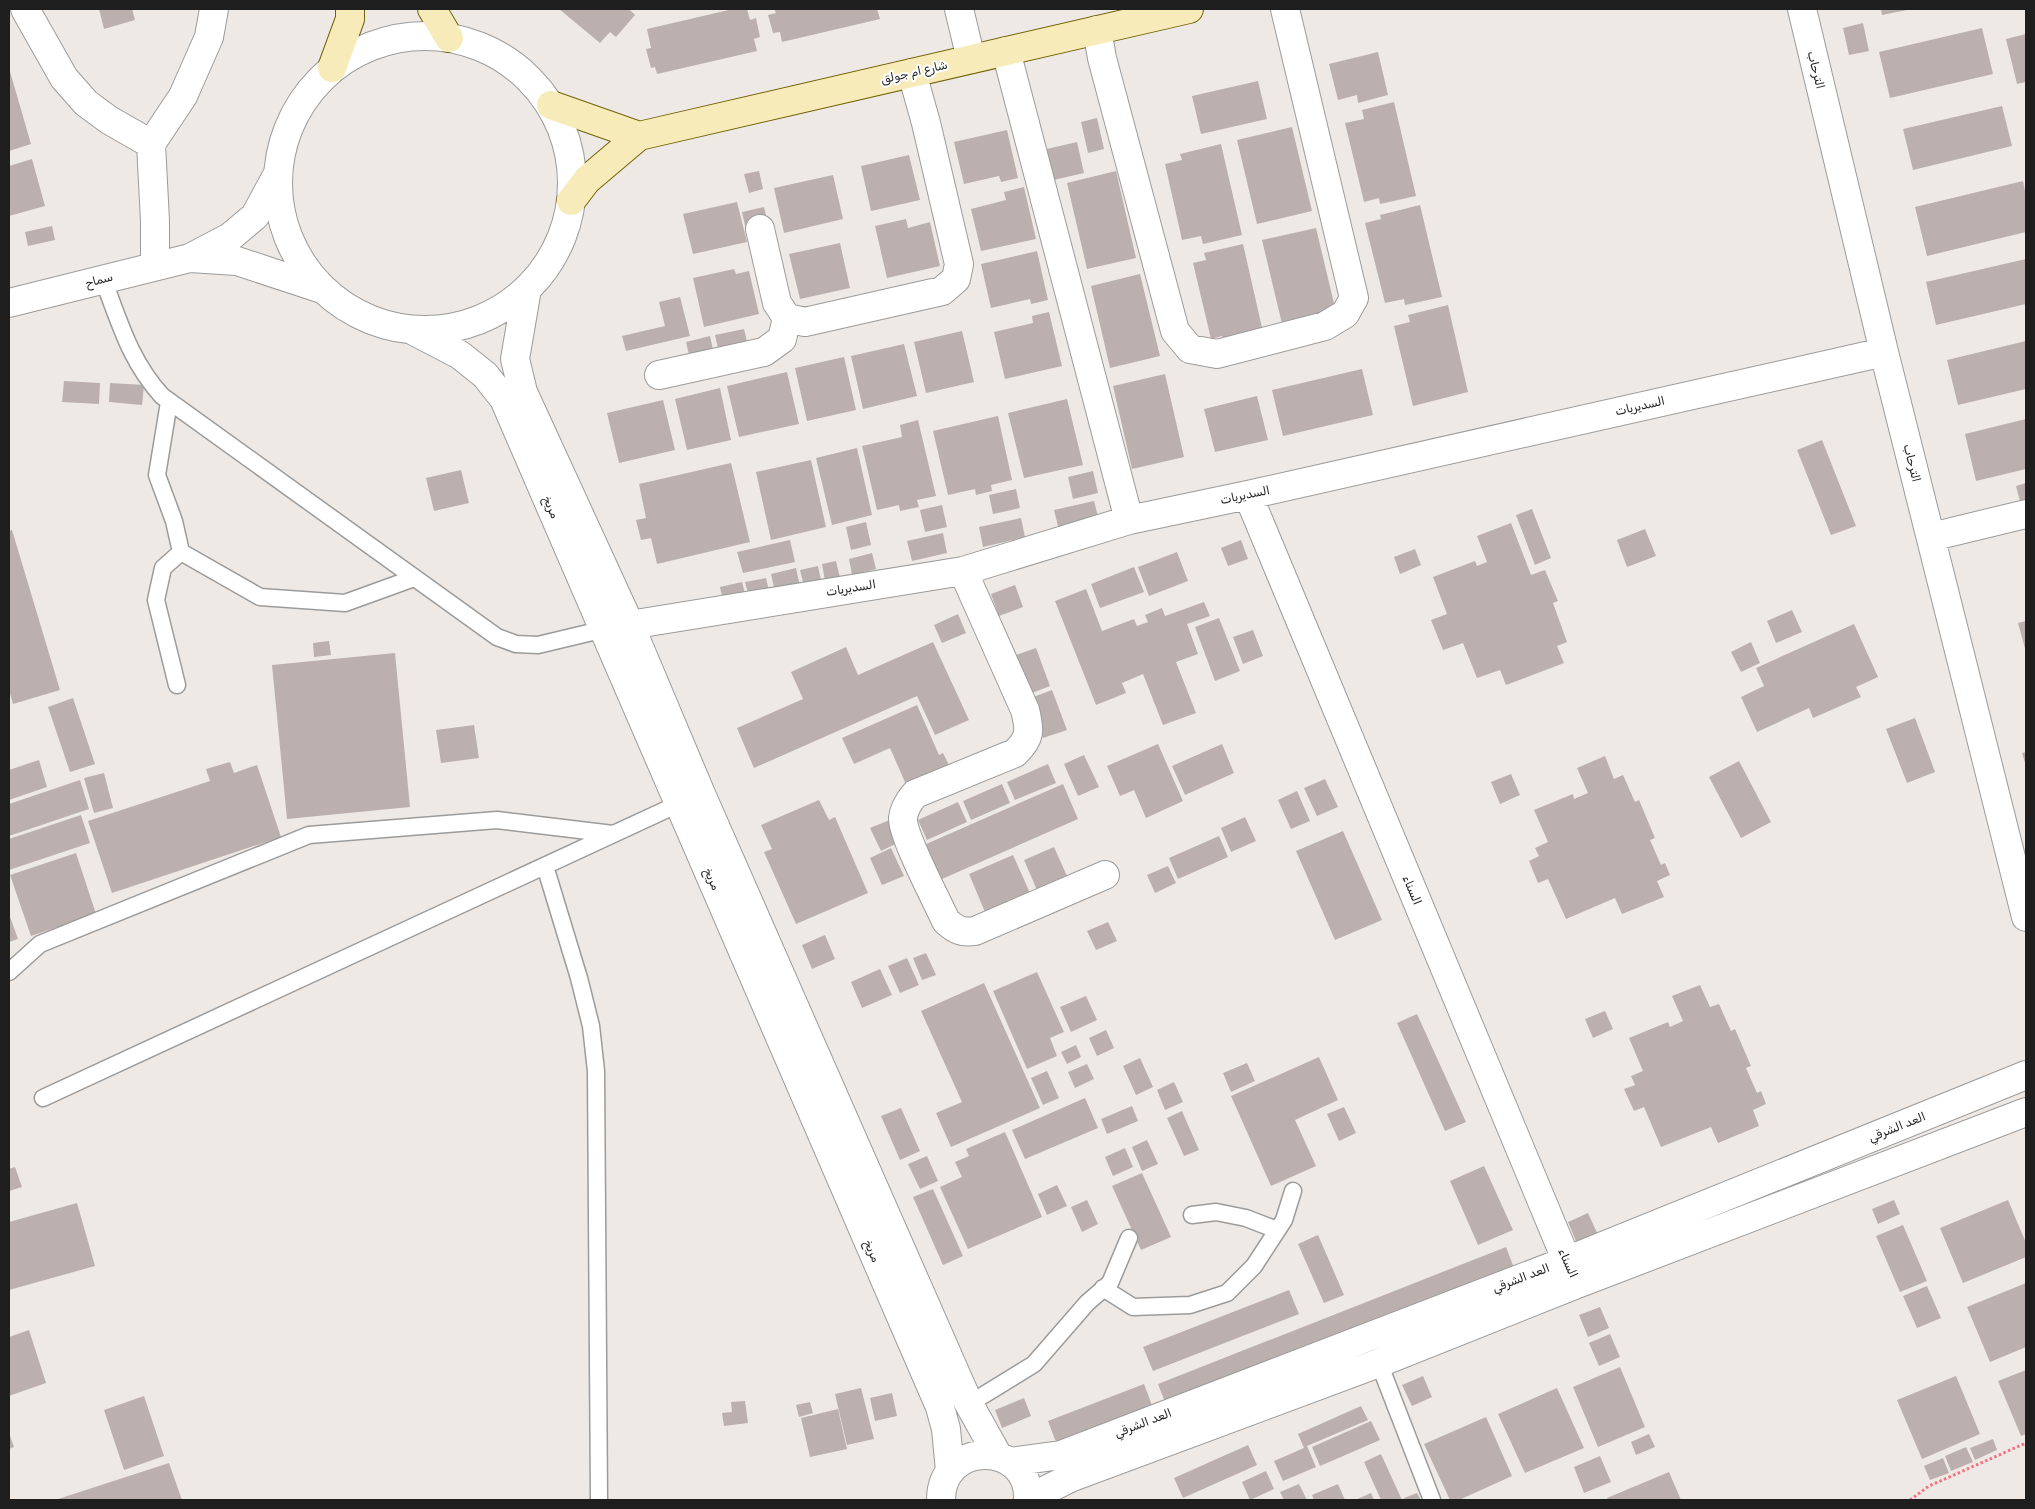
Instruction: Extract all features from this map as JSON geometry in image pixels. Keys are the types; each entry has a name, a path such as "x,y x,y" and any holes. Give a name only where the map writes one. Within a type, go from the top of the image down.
{"street":[{"path":"26,9 64,78 86,103 109,120 151,144"},
{"path":"155,265 151,144 183,96 209,37 214,9"},
{"path":"332,68 350,19 350,9"},
{"path":"432,9 450,38"},
{"path":"959,9 971,59"},
{"name":"شارع ام جولق","path":"571,201 587,180 638,136 1189,9"},
{"path":"1096,30 1175,331 1190,349 1217,354 1325,326 1345,314 1354,298 1285,9"},
{"name":"الترحاب","path":"1802,9 1884,352 2026,917"},
{"path":"425,35 450,38 474,44 497,54 536,86 562,128 573,176 571,201 566,226 557,249 544,270 527,289 507,305 486,317 462,325 437,330 412,330 387,325 364,317 342,305 322,289 292,249 283,226 276,176 287,128 298,106 313,86 332,68 352,54 383,42 425,35"},
{"path":"1006,51 1129,520"},
{"path":"760,228 777,303 787,318 805,322 942,291 956,279 959,264 926,123 912,73"},
{"path":"550,106 638,136"},
{"name":"سماح","path":"190,258 230,237 255,216 276,176"},
{"name":"سماح","path":"9,303 155,265 190,258 236,260 322,289"},
{"name":"مريخ","path":"527,289 515,359 523,392 617,626 940,1407 946,1429 950,1471"},
{"path":"659,376 764,352 782,339 787,318"},
{"name":"مريخ","path":"412,330 460,355 485,374 504,399 617,626"},
{"name":"السديريات","path":"617,626 963,570 1129,520 1884,352"},
{"name":"السناء","path":"1248,495 1572,1272"},
{"path":"1931,537 2026,514"},
{"path":"963,570 1025,710 1028,735 1023,745 1014,753 915,794 904,810 904,829 946,921 955,929 964,933 975,931 1105,875"},
{"name":"مريخ","path":"690,799 970,1404 1004,1459 1023,1477 1028,1500"},
{"name":"العد الشرقي","path":"1034,1500 1044,1491 1070,1478 1379,1363 1572,1272 2026,1074"},
{"name":"العد الشرقي","path":"950,1471 967,1458 987,1454 1004,1459 1060,1455 2026,1112"},
{"path":"941,1500 941,1491 950,1471"}],"lane":[{"path":"103,279 130,352 138,367 147,380 169,402 497,637 516,644 538,645 617,626"},
{"path":"169,402 157,475 174,521 181,552 260,597 345,602 414,578"},
{"path":"177,685 156,600 163,568 181,552"},
{"path":"43,1098 690,799"},
{"path":"9,972 40,944 309,835 497,820 613,834"},
{"path":"545,866 579,978 591,1026 596,1071 599,1500"},
{"path":"1103,1288 1133,1308 1190,1305 1228,1293 1254,1266 1284,1220 1293,1191"},
{"path":"1192,1215 1216,1212 1246,1218 1277,1230"},
{"path":"970,1404 1034,1364 1087,1303 1110,1283 1130,1238"},
{"path":"1379,1363 1432,1500"}],"path":[{"path":"1910,1500 1929,1486 2026,1443"}],"building":[{"path":"99,9 132,9 135,20 104,29"},
{"path":"559,9 629,9 635,15 616,37 610,32 600,43"},
{"path":"733,9 747,9 750,20 756,18 760,37 754,39 757,51 657,74 655,67 651,68 646,49 651,48 647,29"},
{"path":"774,9 877,9 880,19 782,42 780,32 773,33 768,15 776,13"},
{"path":"1881,9 1907,9 1907,10 1882,15"},
{"path":"1863,23 1869,51 1849,55 1843,28"},
{"path":"1982,28 1993,74 1890,98 1879,52"},
{"path":"2026,34 2026,82 2017,84 2006,39"},
{"path":"1378,52 1388,95 1358,103 1357,95 1338,100 1329,64"},
{"path":"9,68 31,144 9,151"},
{"path":"1258,81 1267,119 1201,134 1192,96"},
{"path":"1394,102 1416,196 1380,204 1379,198 1364,202 1345,123 1364,119 1362,110"},
{"path":"2002,106 2012,146 1913,170 1903,129"},
{"path":"1097,118 1104,149 1088,153 1081,122"},
{"path":"1292,127 1312,211 1257,224 1237,140"},
{"path":"1007,130 1018,178 1001,182 999,176 964,184 954,142"},
{"path":"1077,142 1084,173 1045,182 1038,151"},
{"path":"1221,144 1242,235 1203,244 1201,236 1182,240 1165,164 1182,160 1180,154"},
{"path":"909,155 920,200 871,211 861,166"},
{"path":"32,159 45,206 9,216 9,166"},
{"path":"759,171 763,189 749,193 744,174"},
{"path":"1116,171 1136,258 1087,269 1067,183"},
{"path":"833,175 843,219 784,233 774,188"},
{"path":"2023,181 2026,196 2026,232 1927,256 1915,207"},
{"path":"1024,187 1036,239 981,251 971,209 1006,200 1004,192"},
{"path":"737,202 747,242 693,254 683,214"},
{"path":"1420,205 1442,297 1405,305 1404,299 1385,303 1365,223 1381,219 1380,215"},
{"path":"764,207 768,224 746,230 742,212"},
{"path":"906,219 908,228 930,222 940,266 887,278 875,226"},
{"path":"52,226 55,240 28,246 25,232"},
{"path":"1316,228 1337,316 1283,328 1262,240"},
{"path":"840,243 850,288 800,299 789,254"},
{"path":"1243,244 1263,332 1223,341 1222,336 1211,339 1193,263 1206,260 1204,253"},
{"path":"1037,251 1048,300 1031,304 1030,299 991,308 981,264"},
{"path":"2026,259 2026,304 1936,325 1926,282"},
{"path":"734,269 736,274 749,271 759,314 704,327 693,278"},
{"path":"1140,274 1160,356 1110,368 1091,286"},
{"path":"680,297 690,336 626,351 622,336 665,326 659,302"},
{"path":"1448,305 1468,392 1413,406 1394,326 1410,322 1408,315"},
{"path":"1049,312 1062,366 1005,379 994,332 1033,323 1032,316"},
{"path":"744,329 748,346 719,353 715,335"},
{"path":"962,331 974,382 926,393 914,342"},
{"path":"710,336 714,354 690,359 686,342"},
{"path":"2026,341 2026,389 1958,405 1947,360"},
{"path":"904,344 917,396 863,409 851,356"},
{"path":"844,357 856,410 807,421 795,368"},
{"path":"1362,369 1373,415 1283,436 1272,390"},
{"path":"787,372 799,424 739,437 727,386"},
{"path":"1165,374 1184,457 1132,469 1113,386"},
{"path":"64,381 100,383 99,404 62,402"},
{"path":"110,383 144,385 142,405 109,402"},
{"path":"720,388 731,440 687,450 675,399"},
{"path":"1257,396 1268,440 1215,452 1204,409"},
{"path":"1067,399 1083,465 1024,478 1008,413"},
{"path":"663,400 675,450 619,463 607,413"},
{"path":"998,416 1012,480 991,485 992,491 976,495 975,489 948,495 933,431"},
{"path":"2026,419 2026,469 1976,481 1965,434"},
{"path":"918,420 936,496 917,500 919,507 900,511 899,505 877,510 862,446 902,437 900,425"},
{"path":"1822,440 1856,526 1831,535 1797,450"},
{"path":"857,448 872,515 832,525 816,458"},
{"path":"811,460 826,527 771,540 756,472"},
{"path":"731,463 750,542 657,564 651,538 641,540 636,520 646,518 639,484"},
{"path":"461,470 469,503 434,511 426,478"},
{"path":"1093,471 1098,493 1073,499 1068,477"},
{"path":"2026,483 2026,508 2022,509 2016,486"},
{"path":"1016,489 1020,508 993,514 989,495"},
{"path":"1094,501 1099,520 1059,530 1054,510"},
{"path":"942,505 947,527 925,532 920,510"},
{"path":"1532,509 1551,558 1535,565 1516,515"},
{"path":"1021,518 1025,537 983,547 979,527"},
{"path":"866,522 871,545 851,550 846,527"},
{"path":"1511,523 1531,575 1545,570 1558,601 1553,603 1567,642 1557,646 1564,663 1506,685 1500,670 1477,678 1463,643 1443,650 1431,620 1447,614 1433,577 1475,561 1477,566 1487,562 1477,536"},
{"path":"1645,529 1656,556 1627,567 1617,540"},
{"path":"12,530 60,690 13,704 9,690 9,531"},
{"path":"943,533 947,553 912,561 907,541"},
{"path":"790,540 795,562 743,573 737,552"},
{"path":"1241,540 1248,559 1228,566 1221,548"},
{"path":"1415,549 1421,565 1400,574 1394,557"},
{"path":"1177,552 1188,581 1149,596 1138,567"},
{"path":"872,553 876,569 852,575 849,559"},
{"path":"836,561 841,582 826,586 822,564"},
{"path":"818,566 822,585 805,590 800,570"},
{"path":"1134,567 1144,592 1100,608 1091,584"},
{"path":"796,568 801,591 776,596 771,574"},
{"path":"766,578 770,595 750,600 745,582"},
{"path":"742,582 747,601 724,606 720,587"},
{"path":"1015,585 1023,607 999,616 991,594"},
{"path":"1086,589 1102,631 1134,619 1137,626 1148,622 1145,615 1162,608 1165,616 1204,602 1210,616 1187,624 1198,654 1176,662 1196,713 1163,725 1143,674 1122,683 1126,693 1096,705 1055,601"},
{"path":"1792,610 1802,632 1776,643 1767,621"},
{"path":"958,614 966,633 942,643 934,625"},
{"path":"1219,618 1240,671 1215,681 1195,627"},
{"path":"2026,621 2026,652 2018,623"},
{"path":"1854,624 1878,677 1856,687 1861,697 1813,718 1809,708 1757,732 1741,697 1764,686 1756,668"},
{"path":"1253,630 1263,656 1243,664 1233,637"},
{"path":"329,641 331,655 314,657 313,643"},
{"path":"933,642 969,720 935,735 917,696 754,768 737,728 803,699 791,672 846,647 858,675"},
{"path":"1751,642 1760,663 1741,672 1731,652"},
{"path":"1036,648 1050,686 1027,695 1013,656"},
{"path":"395,653 410,807 287,819 272,665"},
{"path":"1052,690 1067,730 1043,738 1028,699"},
{"path":"73,698 95,764 70,772 48,707"},
{"path":"917,705 939,755 943,753 951,769 908,789 890,748 854,764 842,738"},
{"path":"1915,718 1935,772 1907,783 1886,729"},
{"path":"474,725 479,758 441,763 436,730"},
{"path":"1158,744 1183,801 1146,818 1134,790 1120,796 1107,766"},
{"path":"1222,744 1234,773 1185,795 1172,766"},
{"path":"2026,752 2026,766 2022,753"},
{"path":"1084,755 1099,787 1078,796 1064,764"},
{"path":"1605,756 1614,779 1623,775 1635,802 1639,800 1655,838 1650,840 1661,865 1665,863 1670,875 1657,881 1664,897 1622,914 1615,898 1566,919 1548,879 1538,883 1529,861 1539,856 1535,848 1548,842 1534,810 1573,794 1574,799 1588,793 1577,768"},
{"path":"39,760 47,787 9,800 9,770"},
{"path":"1739,761 1771,822 1741,838 1709,777"},
{"path":"230,762 234,773 257,765 281,837 112,893 88,821 210,781 206,769"},
{"path":"1048,764 1056,783 1015,800 1007,782"},
{"path":"104,773 113,808 94,813 84,778"},
{"path":"1511,774 1520,795 1500,804 1491,782"},
{"path":"1325,779 1338,807 1317,816 1304,788"},
{"path":"80,780 89,809 9,836 9,804"},
{"path":"1002,784 1010,803 971,820 963,801"},
{"path":"1063,784 1078,819 933,883 917,848"},
{"path":"1297,791 1310,821 1291,829 1278,800"},
{"path":"819,800 829,820 835,817 868,893 796,924 764,852 772,849 761,825"},
{"path":"958,802 967,822 927,840 918,820"},
{"path":"81,815 90,843 9,870 9,839"},
{"path":"1245,817 1256,841 1231,852 1221,828"},
{"path":"892,819 902,841 881,851 870,828"},
{"path":"1343,831 1382,920 1335,940 1296,851"},
{"path":"1219,836 1228,857 1178,879 1169,858"},
{"path":"1054,847 1067,876 1037,890 1024,860"},
{"path":"891,848 904,876 882,885 870,858"},
{"path":"76,853 96,914 31,936 10,875"},
{"path":"1013,855 1030,893 985,912 969,874"},
{"path":"1168,866 1176,883 1155,893 1147,875"},
{"path":"9,914 18,939 9,942"},
{"path":"1108,922 1117,941 1096,950 1087,931"},
{"path":"825,935 835,959 812,969 802,945"},
{"path":"926,953 936,975 922,980 913,958"},
{"path":"907,958 919,985 900,993 888,966"},
{"path":"880,969 892,995 862,1008 851,982"},
{"path":"1037,972 1064,1032 1050,1038 1057,1056 1027,1069 993,991"},
{"path":"984,983 1040,1108 951,1147 936,1113 962,1102 921,1011"},
{"path":"1700,985 1710,1007 1719,1004 1731,1031 1735,1029 1751,1066 1746,1068 1757,1093 1761,1091 1766,1104 1753,1110 1759,1126 1718,1143 1711,1127 1661,1147 1644,1107 1634,1111 1624,1089 1635,1085 1631,1076 1643,1071 1629,1038 1668,1022 1670,1027 1683,1021 1672,996"},
{"path":"1086,996 1097,1020 1071,1032 1060,1007"},
{"path":"1605,1011 1613,1029 1593,1038 1585,1019"},
{"path":"1417,1014 1466,1122 1445,1131 1397,1023"},
{"path":"1106,1030 1114,1048 1097,1056 1089,1038"},
{"path":"1076,1045 1081,1057 1067,1064 1061,1052"},
{"path":"1319,1057 1338,1100 1295,1120 1316,1166 1271,1186 1231,1096"},
{"path":"1140,1058 1153,1087 1136,1095 1123,1066"},
{"path":"1247,1063 1255,1081 1231,1092 1223,1073"},
{"path":"1087,1064 1094,1079 1075,1088 1068,1072"},
{"path":"1047,1071 1059,1098 1043,1105 1031,1078"},
{"path":"1174,1082 1183,1102 1165,1110 1157,1090"},
{"path":"1085,1098 1098,1128 1025,1159 1012,1130"},
{"path":"1132,1106 1138,1121 1107,1134 1101,1119"},
{"path":"1344,1107 1356,1133 1339,1141 1327,1114"},
{"path":"901,1108 920,1151 900,1160 881,1116"},
{"path":"1182,1111 1199,1150 1184,1156 1167,1118"},
{"path":"1005,1132 1042,1217 968,1249 940,1187 962,1177 955,1162 969,1156 966,1149"},
{"path":"1147,1140 1158,1164 1142,1171 1132,1147"},
{"path":"1125,1148 1133,1167 1113,1176 1105,1157"},
{"path":"927,1156 938,1181 920,1189 908,1164"},
{"path":"1484,1166 1513,1230 1478,1245 1450,1181"},
{"path":"15,1167 22,1187 9,1191 9,1169"},
{"path":"1142,1173 1171,1237 1141,1250 1112,1186"},
{"path":"1057,1185 1067,1206 1047,1215 1038,1194"},
{"path":"933,1189 963,1256 943,1265 913,1197"},
{"path":"1087,1200 1098,1224 1082,1232 1071,1207"},
{"path":"1894,1200 1900,1214 1878,1224 1872,1209"},
{"path":"2008,1200 2026,1243 2026,1257 1963,1283 1940,1228"},
{"path":"77,1203 95,1266 9,1290 9,1222"},
{"path":"1588,1213 1599,1237 1578,1246 1568,1222"},
{"path":"1903,1225 1927,1281 1900,1292 1876,1236"},
{"path":"1318,1235 1344,1295 1324,1303 1298,1244"},
{"path":"1506,1247 1516,1273 1168,1410 1158,1384"},
{"path":"2026,1283 2026,1347 1990,1362 1967,1307"},
{"path":"1927,1286 1941,1318 1917,1328 1903,1296"},
{"path":"1289,1290 1299,1314 1153,1371 1143,1347"},
{"path":"1600,1307 1609,1328 1588,1337 1579,1315"},
{"path":"29,1330 46,1383 9,1396 9,1337"},
{"path":"1610,1334 1620,1357 1599,1366 1589,1343"},
{"path":"1620,1367 1645,1427 1598,1447 1573,1387"},
{"path":"2026,1370 2026,1434 2021,1436 1998,1381"},
{"path":"1423,1376 1432,1397 1412,1406 1402,1385"},
{"path":"1956,1376 1980,1434 1922,1459 1897,1400"},
{"path":"1144,1384 1153,1408 1057,1445 1048,1421"},
{"path":"861,1388 874,1439 847,1445 835,1394"},
{"path":"1557,1388 1584,1448 1525,1473 1498,1414"},
{"path":"892,1393 897,1416 875,1421 870,1398"},
{"path":"144,1396 164,1456 124,1470 104,1410"},
{"path":"1024,1398 1031,1416 1002,1428 995,1410"},
{"path":"745,1401 748,1423 724,1426 722,1413 732,1412 731,1402"},
{"path":"810,1402 813,1413 799,1417 796,1405"},
{"path":"1361,1406 1368,1420 1307,1446 1316,1467 1283,1481 1274,1461 1304,1448 1298,1434"},
{"path":"838,1409 847,1449 810,1457 801,1418"},
{"path":"1486,1417 1512,1476 1459,1500 1450,1500 1424,1444"},
{"path":"1371,1421 1380,1440 1320,1466 1312,1447"},
{"path":"9,1433 14,1447 9,1449"},
{"path":"1649,1434 1655,1447 1636,1455 1631,1442"},
{"path":"1993,1439 1997,1450 1975,1460 1970,1448"},
{"path":"1248,1445 1257,1465 1183,1498 1174,1478"},
{"path":"1966,1447 1973,1462 1951,1471 1945,1456"},
{"path":"1381,1454 1402,1500 1381,1500 1364,1462"},
{"path":"1600,1456 1611,1482 1584,1493 1574,1467"},
{"path":"1943,1458 1949,1473 1930,1480 1924,1466"},
{"path":"169,1463 182,1500 55,1500"},
{"path":"1266,1471 1274,1489 1250,1500 1242,1482"},
{"path":"1669,1472 1681,1500 1608,1500 1607,1498"},
{"path":"1299,1484 1307,1500 1284,1500 1280,1492"},
{"path":"1338,1484 1345,1500 1314,1500 1312,1495"},
{"path":"1371,1493 1374,1500 1355,1500"},
{"path":"1417,1493 1421,1500 1405,1500 1404,1498"}]}
